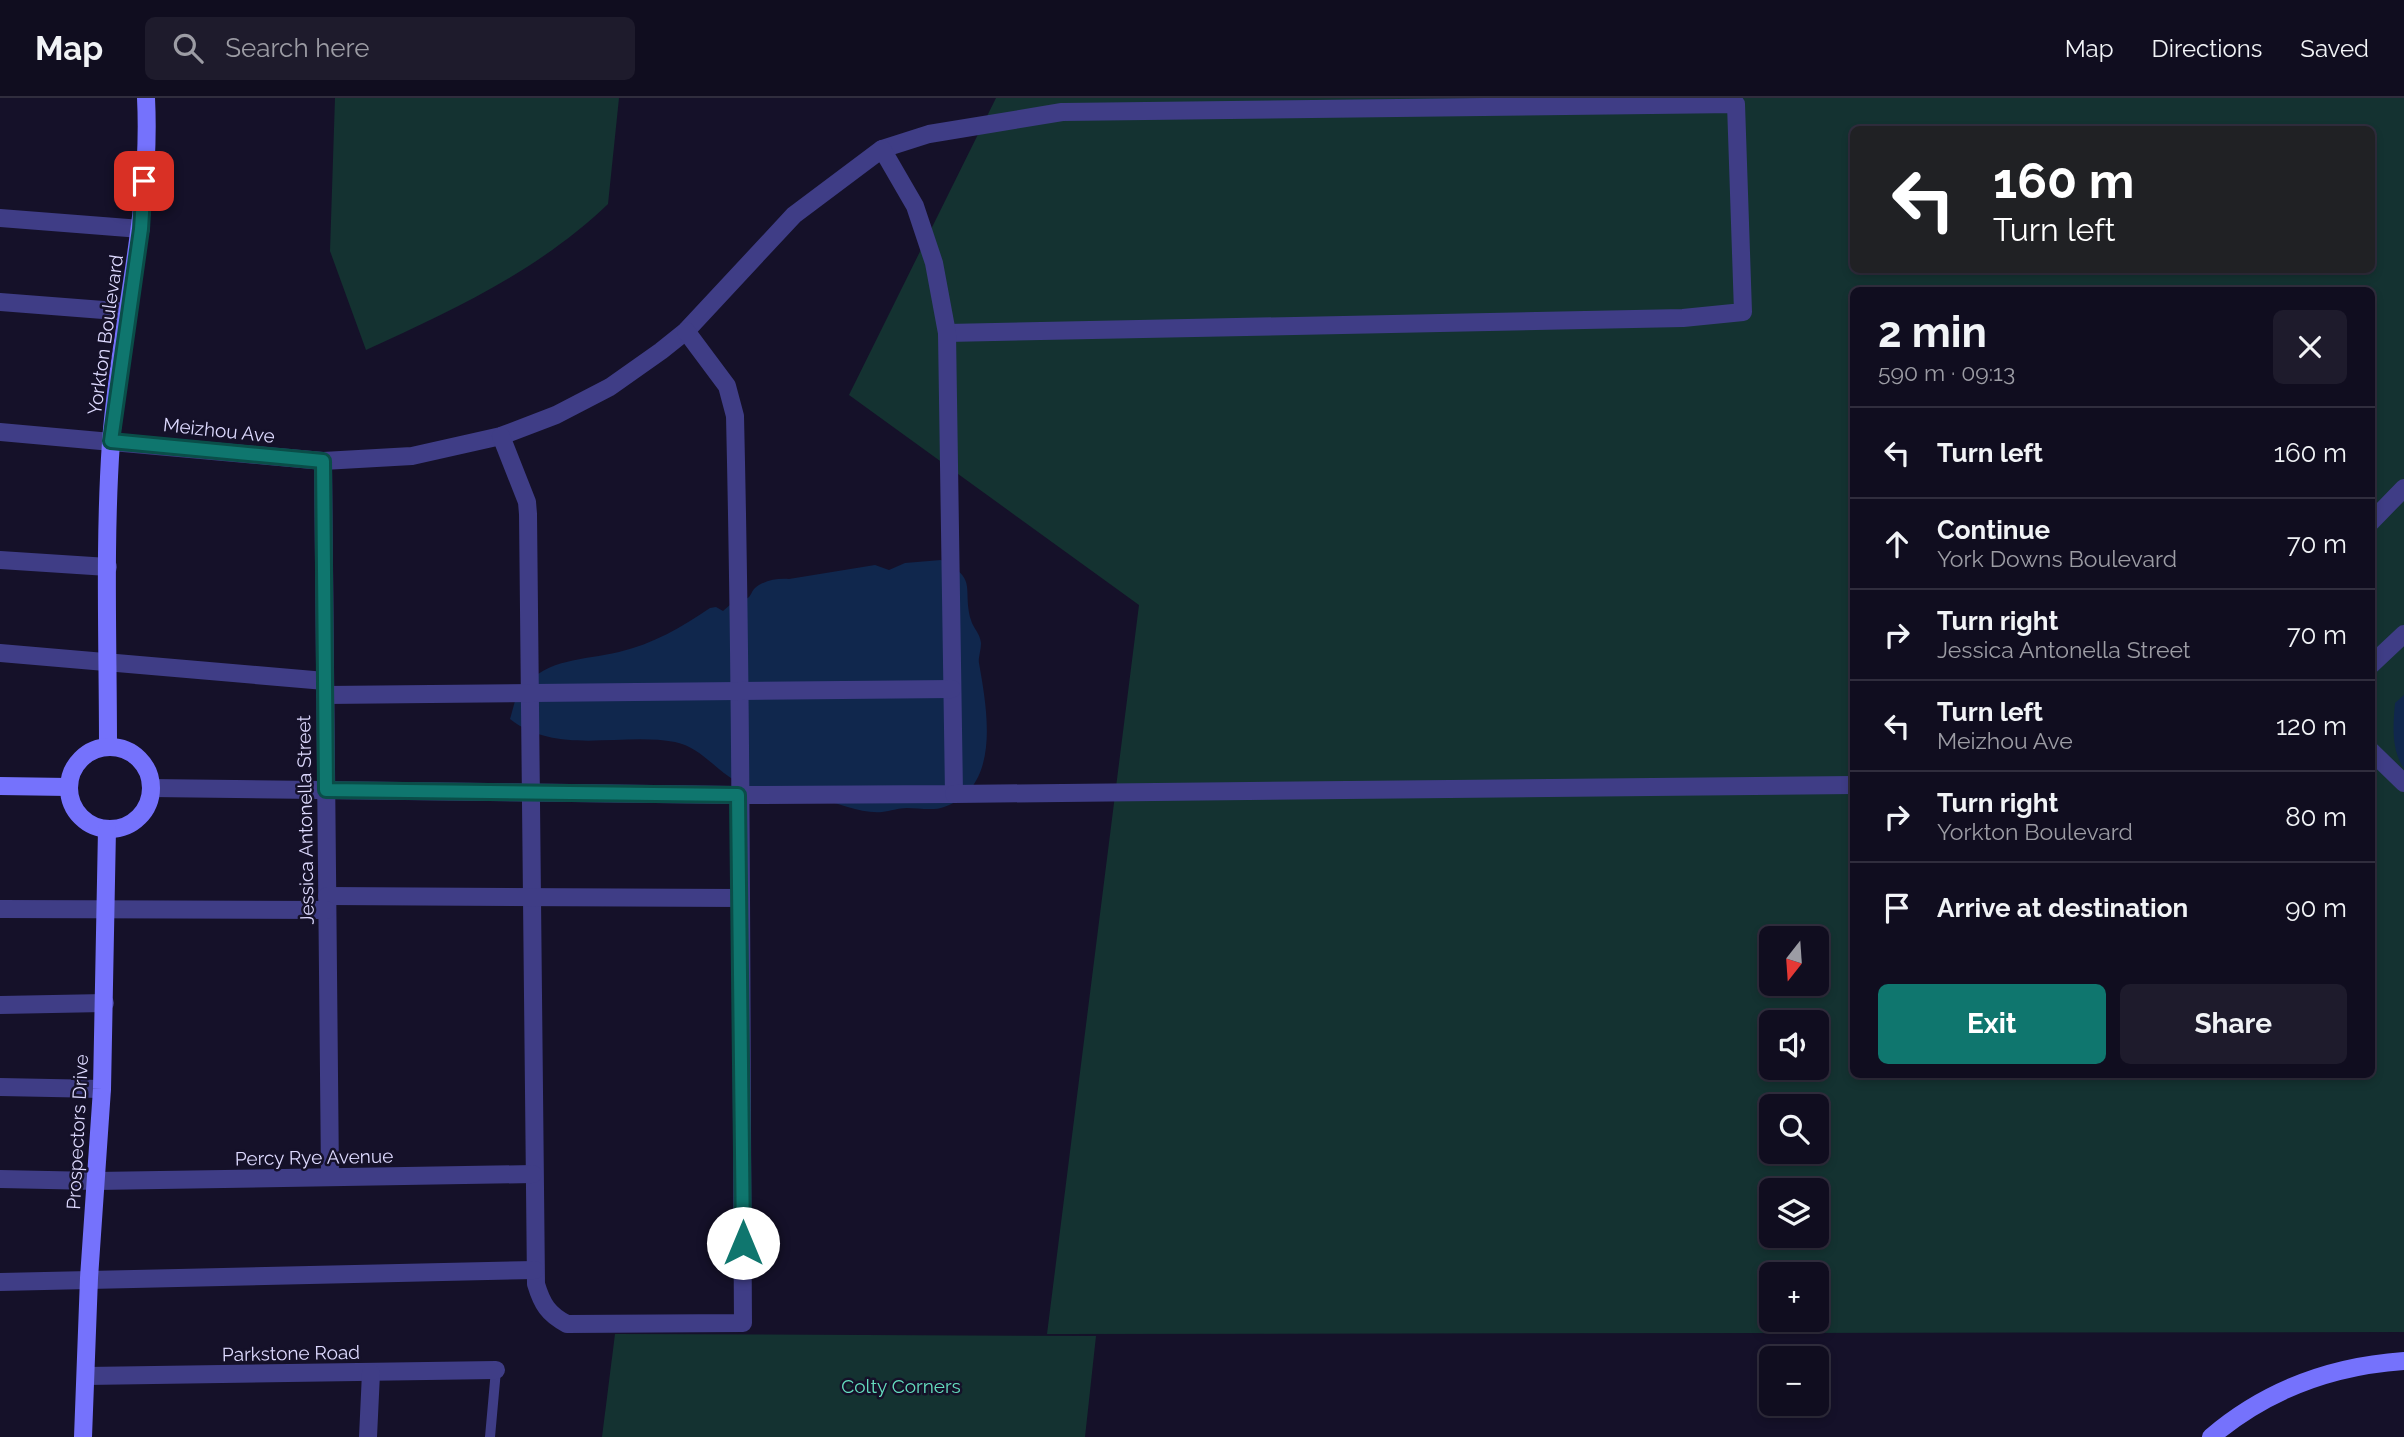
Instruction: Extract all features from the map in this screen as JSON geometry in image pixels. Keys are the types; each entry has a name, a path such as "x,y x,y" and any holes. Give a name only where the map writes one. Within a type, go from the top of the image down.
{"street":[{"name":"Yorkton Boulevard","path":"108,746 111,441 141,229 148,134 146,98"},
{"path":"947,333 1683,318 1743,312 1736,101"},
{"name":"Meizhou Ave","path":"0,432 323,461 412,456 501,436 556,415 610,387 686,331 794,215 883,149 929,134 1062,112 1524,102 1736,101"},
{"path":"883,149 915,206 934,264 947,333 954,794"},
{"path":"0,218 141,229"},
{"path":"0,302 129,312"},
{"path":"501,436 527,502 528,514 533,1174 535,1269 541,1303 552,1317 567,1324 743,1323 738,795 741,691 735,416 727,386 686,331"},
{"name":"Jessica Antonella Street","path":"323,461 330,1177"},
{"path":"2375,518 2404,488"},
{"path":"0,560 108,567"},
{"path":"2375,662 2404,634"},
{"path":"0,653 108,661 325,688 531,692 952,689"},
{"path":"108,746 129,751 138,758 145,767 151,788 143,813 133,822 107,829 84,820 75,811 68,787 76,764 85,755 108,746"},
{"path":"2375,755 2404,783"},
{"path":"151,788 738,795 1850,785"},
{"path":"0,786 68,787"},
{"name":"Prospectors Drive","path":"83,1437 89,1278 102,1089 107,829"},
{"path":"0,909 740,898"},
{"path":"0,1005 105,1003"},
{"path":"0,1087 102,1089"},
{"name":"Percy Rye Avenue","path":"0,1179 96,1181 533,1174"},
{"path":"0,1282 535,1269"},
{"path":"2211,1437 2270,1395 2323,1374 2404,1361"},
{"name":"Parkstone Road","path":"86,1376 496,1370"},
{"path":"368,1437 371,1373"}],"lane":[{"path":"489,1437 496,1370"}],"green space":[{"path":"335,98 619,98 608,204 581,228 524,269 431,320 366,350 330,251"},
{"path":"996,98 2404,98 2404,1332 1047,1334 1139,605 849,395"},
{"name":"Colty Corners","path":"615,1334 1096,1336 1085,1437 602,1437"}],"water":[{"path":"941,560 960,573 967,585 971,620 981,643 979,661 987,724 983,765 975,783 962,797 944,807 874,812 810,797 766,792 737,782 700,754 675,742 633,739 569,740 528,730 510,719 521,689 543,671 567,662 619,652 655,640 710,608 716,607 723,611 739,597 747,599 755,588 767,581 875,565 889,570 905,563"},
{"path":"2404,695 2404,769 2395,745 2394,729 2395,703"}],"route":[{"path":"144,181 141,229 111,441 323,461 326,790 738,795 743,1243"}]}
